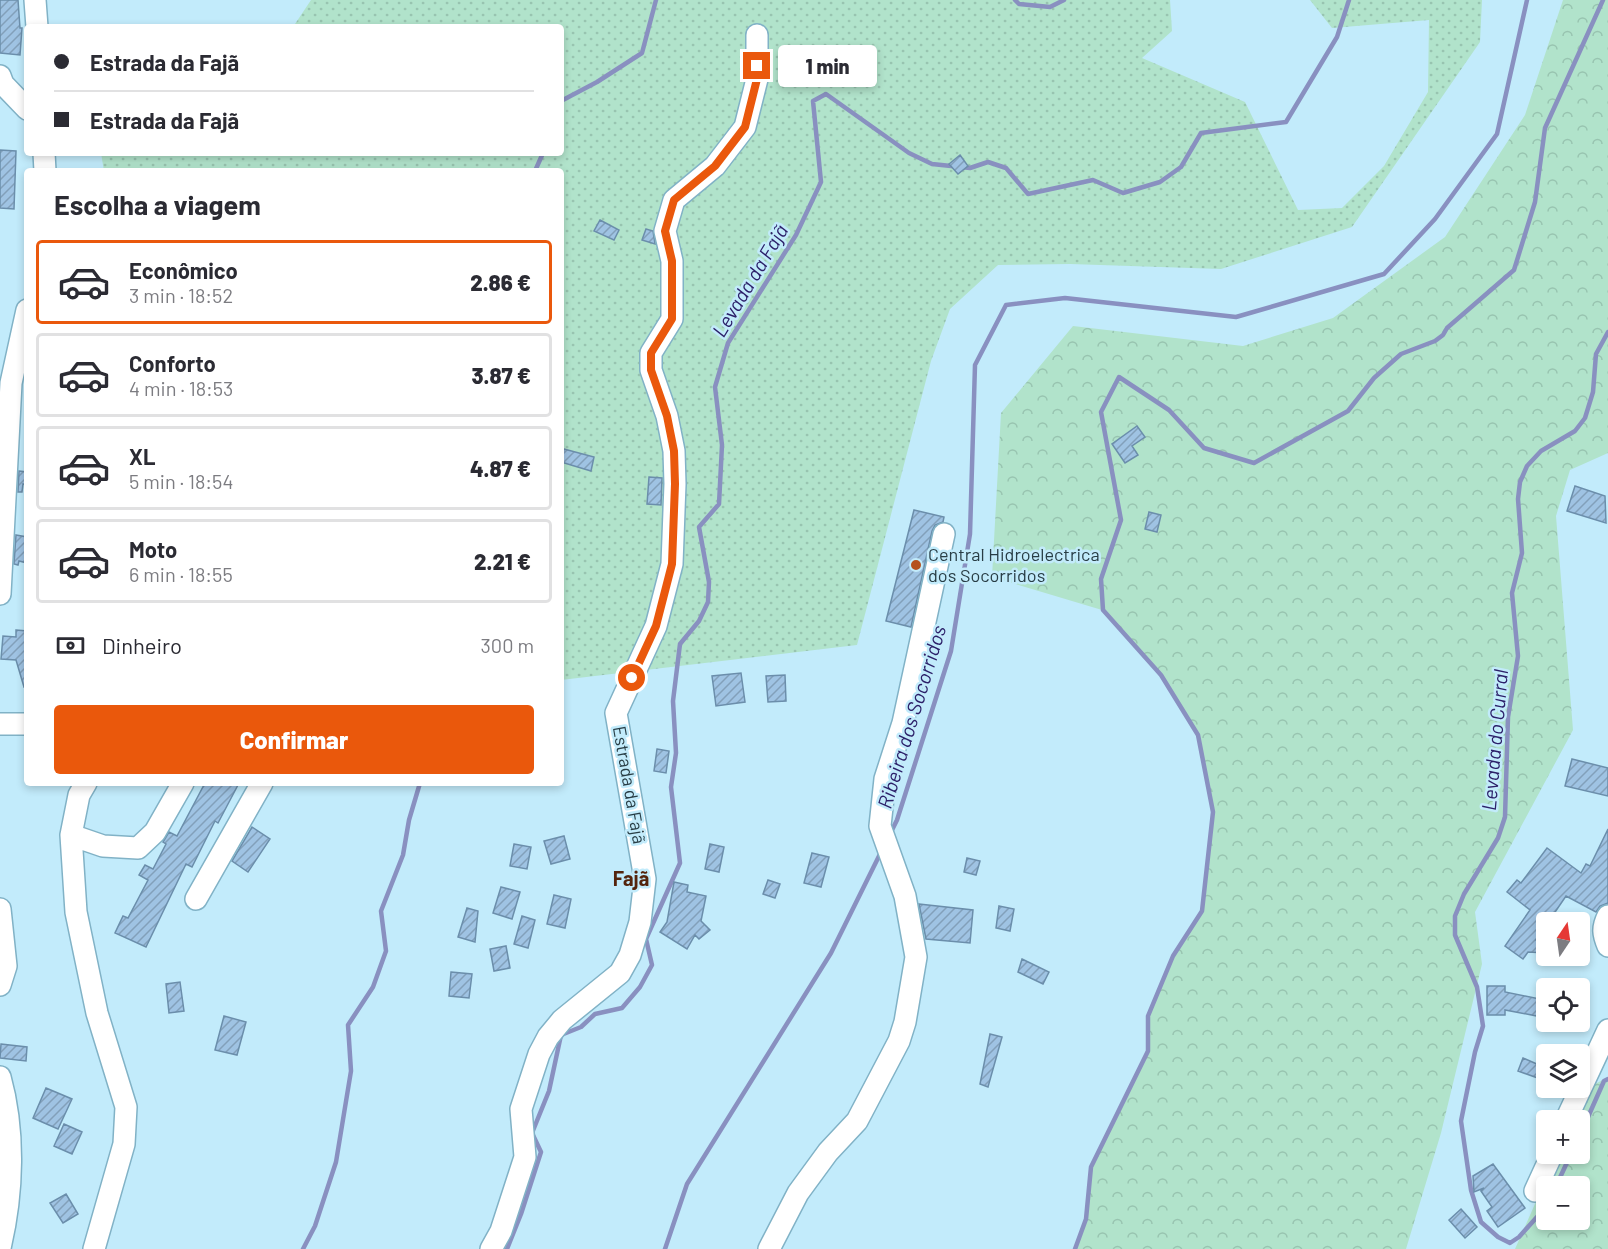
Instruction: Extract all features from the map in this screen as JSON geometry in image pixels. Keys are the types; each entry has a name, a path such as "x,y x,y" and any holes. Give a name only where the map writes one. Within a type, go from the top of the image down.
{"street":[{"path":"34,0 37,24"},
{"name":"Estrada da Fajã","path":"490,1249 501,1231 525,1157 521,1109 539,1054 548,1037 562,1020 620,973 630,955 640,922 645,879 616,713 656,626 672,564 674,451 667,416 651,370 651,353 672,319 672,261 665,231 674,200 715,166 745,127 757,79 757,35"},
{"path":"0,76 3,84 24,106"},
{"path":"0,594 11,383 24,324"},
{"path":"770,1249 798,1193 828,1152 857,1121 899,1041 905,1022 916,957 905,896 880,826 885,779 903,723 944,534"},
{"path":"0,724 24,724"},
{"path":"84,786 79,795 71,835 76,912 98,1013 126,1107 124,1144 94,1249"},
{"path":"71,835 103,846 138,848 155,832 181,786"},
{"path":"196,899 260,786"},
{"path":"0,909 2,973"},
{"path":"1608,916 1603,933 1608,946"},
{"path":"1571,1110 1608,1030"},
{"path":"0,1077 4,1091 11,1157 0,1248"},
{"path":"1535,1191 1547,1164"}],"green space":[{"path":"311,0 1170,0 1172,31 1142,58 1245,102 1298,210 1342,208 1384,166 1428,92 1429,20 1332,28 1310,0 1482,0 1480,42 1352,227 1221,269 1070,264 998,265 950,309 931,361 857,645 564,680 564,168 104,168 102,156 564,156 564,24 295,24"},
{"path":"1563,0 1608,0 1608,453 1570,470 1556,516 1573,730 1475,912 1482,964 1441,1133 1406,1249 1074,1249 1085,1219 1090,1167 1147,1051 1147,1015 1172,955 1201,911 1212,812 1197,735 1160,676 1102,610 992,577 1001,413 1073,326 1243,346 1333,318 1445,237 1525,115"},
{"path":"1608,1077 1608,1249 1515,1249 1536,1202 1536,1230 1590,1230 1590,1176 1547,1176 1553,1164 1590,1164 1590,1110 1575,1110 1581,1098 1590,1098 1590,1087"}],"building":[{"path":"0,0 18,0 20,28 22,28 20,55 0,53"},
{"path":"0,150 16,151 14,209 0,208"},
{"path":"960,155 968,166 958,174 949,164"},
{"path":"600,220 619,230 614,240 594,231"},
{"path":"646,229 653,231 655,244 642,240"},
{"path":"1137,426 1145,437 1132,446 1138,455 1125,463 1112,444"},
{"path":"564,449 594,457 591,471 564,463"},
{"path":"19,471 24,472 22,492 18,492"},
{"path":"649,477 662,478 661,505 647,504"},
{"path":"1575,486 1605,496 1606,523 1567,511"},
{"name":"Central Hidroelectrica dos Socorridos","path":"914,510 944,517 943,522 935,525 932,531 911,627 886,621"},
{"path":"1149,512 1161,515 1157,532 1145,529"},
{"path":"16,535 24,536 24,562 19,561 18,565 14,564"},
{"path":"16,630 24,631 24,687 16,660 1,659 3,636 16,637"},
{"path":"741,673 745,702 716,706 712,676"},
{"path":"785,675 786,701 768,702 766,676"},
{"path":"657,749 669,751 666,773 654,771"},
{"path":"1572,759 1608,768 1608,796 1565,786"},
{"path":"203,786 237,786 218,823 215,821 192,867 186,864 146,947 115,933 123,916 128,918 148,880 139,875 145,865 153,869 166,844 163,842 169,832 177,836"},
{"path":"252,827 270,839 248,872 232,861"},
{"path":"1608,829 1608,903 1600,906 1596,912 1566,896 1555,912 1536,912 1536,952 1528,952 1523,959 1505,946 1530,910 1507,892 1517,880 1521,883 1547,848 1581,873 1586,864 1590,866"},
{"path":"564,836 570,859 551,864 544,841"},
{"path":"514,844 531,847 527,869 510,866"},
{"path":"710,844 724,847 719,872 705,869"},
{"path":"812,853 829,857 821,887 804,883"},
{"path":"967,858 980,861 976,875 964,872"},
{"path":"768,880 780,884 775,898 763,894"},
{"path":"674,882 688,885 687,892 706,896 701,921 710,930 699,939 695,935 687,949 660,932 667,922"},
{"path":"501,887 520,892 512,919 493,913"},
{"path":"554,895 571,899 565,928 547,924"},
{"path":"919,904 973,910 970,943 926,939"},
{"path":"999,906 1014,909 1010,931 996,928"},
{"path":"467,908 478,911 475,942 458,937"},
{"path":"522,916 535,920 528,948 514,944"},
{"path":"506,946 510,968 494,971 490,949"},
{"path":"1022,959 1049,972 1043,984 1018,972"},
{"path":"451,972 472,974 469,998 449,996"},
{"path":"180,982 184,1011 169,1013 166,984"},
{"path":"1487,986 1505,986 1505,992 1536,998 1536,1016 1505,1010 1505,1015 1487,1015"},
{"path":"224,1016 246,1022 237,1055 215,1050"},
{"path":"990,1034 1002,1037 988,1087 980,1084"},
{"path":"1,1044 27,1047 26,1061 0,1058"},
{"path":"1523,1058 1536,1064 1536,1077 1518,1071"},
{"path":"46,1088 72,1099 58,1129 33,1118"},
{"path":"64,1124 82,1132 72,1154 54,1146"},
{"path":"1493,1164 1525,1208 1498,1227 1487,1211 1492,1207 1481,1191 1484,1188 1474,1192 1473,1176"},
{"path":"66,1194 78,1214 63,1223 50,1203"},
{"path":"1461,1209 1477,1227 1465,1238 1449,1220"}],"waterway":[{"path":"564,99 597,82 642,53 656,0"},
{"path":"1015,0 1019,4 1050,7 1064,0"},
{"name":"Levada da Fajã","path":"507,1249 541,1152 532,1133 549,1091 561,1035 581,1027 595,1014 622,1008 640,987 652,965 646,939 680,863 671,787 676,753 673,701 680,644 699,621 708,602 709,582 699,527 719,504 722,445 715,387 728,343 796,235 821,182 813,101 826,94 909,153 932,164 970,168 988,162 1006,168 1028,194 1093,180 1123,193 1160,182 1181,167 1201,133 1286,122 1337,37 1349,0"},
{"name":"Ribeira dos Socorridos","path":"890,834 897,820 951,651 970,534 975,365 1006,305 1065,298 1236,317 1384,274 1435,219 1497,134 1527,0"},
{"path":"1075,1249 1086,1219 1091,1167 1148,1051 1148,1016 1173,956 1202,911 1213,812 1198,735 1161,675 1103,610 1101,579 1121,520 1101,412 1119,377 1169,410 1204,448 1254,463 1348,411 1374,378 1401,354 1435,341 1443,335 1447,328 1514,270 1535,202 1545,128 1603,0"},
{"path":"536,168 542,156"},
{"name":"Levada do Curral","path":"1536,1218 1519,1237 1510,1243 1498,1237 1481,1222 1471,1190 1461,1121 1475,1052 1483,1026 1477,987 1455,935 1455,916 1464,894 1498,838 1505,817 1508,717 1518,656 1512,593 1522,553 1518,499 1520,482 1527,466 1541,451 1575,431 1585,418 1593,392 1596,354 1608,332"},
{"path":"303,1249 315,1226 336,1162 351,1071 348,1025 373,987 386,951 381,911 403,855 409,820 419,786"},
{"name":"Ribeira dos Socorridos","path":"665,1249 687,1184 831,953 881,852"},
{"name":"Levada do Curral","path":"1590,1112 1604,1081 1608,1079"},
{"name":"Levada do Curral","path":"1561,1176 1566,1164"}],"place":[{"name":"Central Hidroelectrica dos Socorridos","path":"916,565"}],"district":[{"name":"Fajã","path":"631,879"}],"route":[{"path":"632,678 656,626 672,564 674,451 667,416 651,370 651,353 672,319 672,261 665,231 674,200 715,166 745,127 757,79 757,66"}]}
